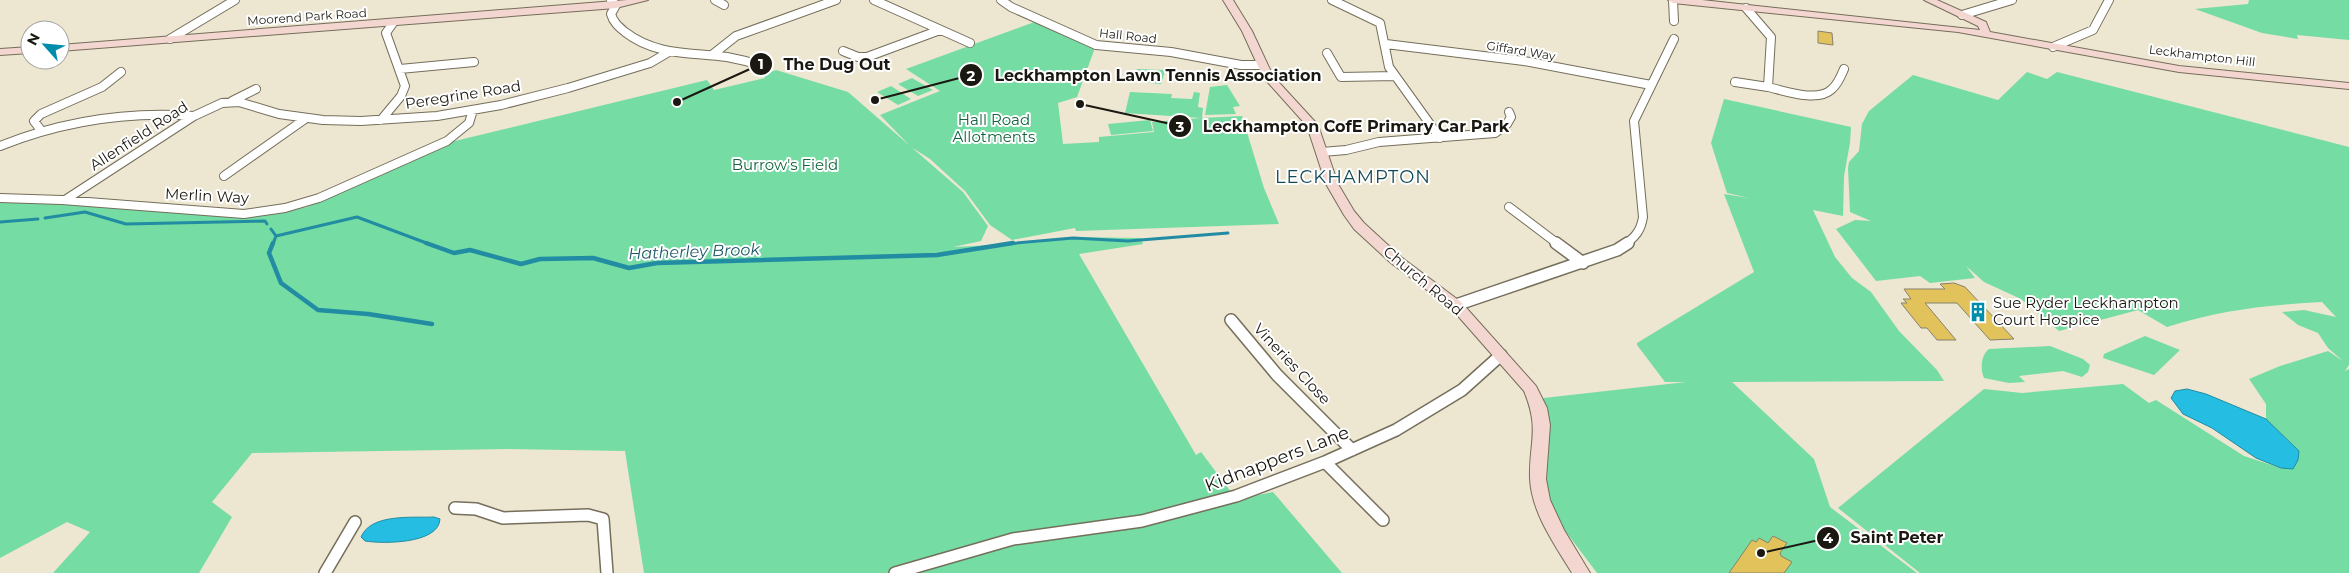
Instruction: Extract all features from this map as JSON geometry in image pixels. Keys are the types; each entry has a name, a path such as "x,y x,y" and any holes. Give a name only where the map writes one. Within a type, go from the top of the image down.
{"street":[{"path":"170,39 235,0"},
{"name":"Moorend Park Road","path":"70,47 393,23 643,0"},
{"path":"715,0 724,5"},
{"path":"712,55 736,36 836,0"},
{"path":"874,0 970,43"},
{"name":"Hall Road","path":"1001,0 1011,7 1096,45 1172,52 1241,65 1261,65"},
{"name":"Church Road","path":"1228,0 1247,31 1268,77 1312,126 1332,184 1359,226 1396,260 1456,305 1525,382 1538,408 1542,426 1539,489 1556,532 1581,573"},
{"path":"1332,0 1353,12 1380,23 1386,44 1386,57 1394,76 1440,138"},
{"path":"1674,21 1673,0 1898,22 1984,28"},
{"path":"1929,0 1962,15 1984,28"},
{"path":"1962,15 2012,0"},
{"path":"2053,47 2093,30 2109,0"},
{"path":"613,2 611,17 625,33 648,48 667,53 742,58 761,66"},
{"path":"1746,8 1771,37 1768,87"},
{"path":"381,120 404,91 404,81 386,33 393,23"},
{"name":"Leckhampton Hill","path":"1984,28 2036,44 2179,69 2349,86"},
{"path":"843,51 858,57 867,57 940,30"},
{"path":"1456,305 1583,263 1623,246 1634,238 1641,228 1643,217 1634,121 1674,39"},
{"name":"Giffard Way","path":"1386,44 1524,61 1651,85"},
{"path":"0,52 20,51"},
{"path":"1327,52 1341,76 1394,76"},
{"name":"Peregrine Road","path":"230,102 239,102 256,108 305,119 381,120 473,110 589,82 650,63 667,53"},
{"path":"400,70 474,62"},
{"path":"1735,82 1816,96 1830,92 1844,69"},
{"path":"40,130 34,121 42,114 102,87 120,72"},
{"name":"Allenfield Road","path":"65,200 194,116 213,106 230,102 256,89"},
{"name":"Merlin Way","path":"0,198 65,200 244,214 285,208 318,198 447,141 470,123 473,110"},
{"path":"1322,152 1346,150 1379,142 1495,133 1510,121 1511,117 1508,112"},
{"path":"0,146 40,130 71,122 126,115 194,116"},
{"path":"224,176 305,119"},
{"path":"1509,207 1583,263"},
{"name":"Vineries Close","path":"1231,320 1278,375 1352,450"},
{"name":"Kidnappers Lane","path":"895,573 1013,539 1151,518 1236,496 1325,462 1396,430 1462,390 1501,355"},
{"path":"1325,462 1383,520"},
{"path":"455,508 476,509 499,518 588,515 598,517 602,519 606,540 607,573"},
{"path":"325,573 355,522"}],"green space":[{"path":"2249,0 2349,0 2349,40 2297,35 2298,39 2262,33 2195,9 2248,4"},
{"name":"Hall Road Allotments","path":"1040,20 1096,45 1077,97 1058,103 1063,144 1099,142 1099,137 1154,132 1152,122 1201,118 1125,113 1130,92 1172,94 1171,98 1192,99 1194,92 1200,93 1198,107 1203,108 1202,118 1242,116 1264,188 1279,224 1076,231 1075,228 1012,240 990,225 965,191 930,159 911,147 880,115 940,91 906,69"},
{"path":"1137,69 1165,71 1161,84 1132,81"},
{"name":"Burrow's Field","path":"776,70 848,92 963,192 988,226 981,241 953,247 1033,243 1073,237 1141,238 1143,244 1079,254 1196,455 1201,452 1231,492 1228,501 1273,492 1342,573 644,573 625,451 508,449 252,453 212,502 232,517 199,573 53,573 90,532 67,522 0,558 0,203 51,202 278,213 307,207 455,141 707,80 714,90 765,78 763,75"},
{"path":"2027,72 2047,79 2057,72 2349,147 2349,365 2345,371 2349,369 2349,573 1920,573 1838,508 1984,389 2022,393 2123,384 2149,403 2156,400 2244,456 2281,468 2299,451 2266,419 2266,404 2249,379 2280,366 2328,351 2343,361 2328,348 2318,333 2298,325 2282,312 2304,310 2336,317 2322,302 2244,309 2206,316 2167,327 2138,310 2059,331 2021,299 1984,282 1966,266 1975,278 1930,283 1920,276 1876,281 1836,229 1855,220 1871,221 1850,212 1848,168 1849,162 1859,151 1862,124 1869,111 1913,75 1998,100"},
{"path":"912,78 933,90 918,96 898,84"},
{"path":"1227,85 1240,106 1233,107 1236,114 1205,115 1210,87"},
{"path":"891,86 911,99 898,105 877,92"},
{"path":"1724,99 1851,127 1844,176 1843,216 1813,210 1835,257 1852,278 1871,292 1899,331 1937,370 1944,381 1732,382 1814,459 1830,507 1917,573 1597,573 1542,500 1535,399 1686,382 1665,382 1637,343 1754,272 1724,194 1749,198 1727,193 1711,143"},
{"path":"1150,120 1153,131 1111,135 1108,124"},
{"path":"2145,336 2180,350 2154,375 2103,358 2104,354"},
{"path":"2050,346 2083,359 2090,365 2088,372 2082,377 2063,371 2019,376 2025,382 2009,383 1984,378 1982,362 1984,355 1989,349"}],"water":[{"path":"2187,389 2206,394 2266,419 2299,451 2298,460 2293,469 2281,468 2256,458 2212,428 2183,414 2171,398 2175,391"},
{"path":"404,517 434,517 440,519 437,527 421,538 384,542 365,541 361,537 366,529 383,520"}],"building":[{"path":"1818,31 1832,33 1833,45 1818,43"},
{"name":"Sue Ryder Leckhampton Court Hospice","path":"1954,283 1965,287 2014,339 1990,340 1957,303 1925,303 1956,340 1937,340 1927,328 1921,328 1901,303 1907,303 1903,299 1911,299 1904,289 1945,289 1940,284"},
{"path":"1773,536 1787,543 1780,553 1781,556 1792,562 1784,573 1729,573 1752,540 1756,542 1759,538 1768,543"}],"waterway":[{"name":"Hatherley Brook","path":"45,218 85,212 126,224 265,221 267,224"},
{"name":"Hatherley Brook","path":"276,236 357,217 429,244"},
{"name":"Hatherley Brook","path":"0,222 38,219"},
{"name":"Hatherley Brook","path":"271,229 276,236"},
{"path":"1008,244 1073,238 1128,241 1228,233"},
{"path":"273,244 276,236"},
{"path":"273,243 269,253 281,283 318,310 368,314 432,324"},
{"name":"Hatherley Brook","path":"426,243 454,253 470,250 521,264 540,259 593,258 629,268 657,263 937,255 1008,244"},
{"name":"Hatherley Brook","path":"1008,244 1013,243"}],"place":[{"name":"Leckhampton Lawn Tennis Association","path":"875,100"},
{"name":"The Dug Out","path":"677,102"},
{"name":"Leckhampton CofE Primary Car Park","path":"1080,104"},
{"name":"Sue Ryder Leckhampton Court Hospice","path":"1978,312"},
{"name":"Saint Peter","path":"1761,553"}],"district":[{"name":"LECKHAMPTON","path":"1353,177"}]}
